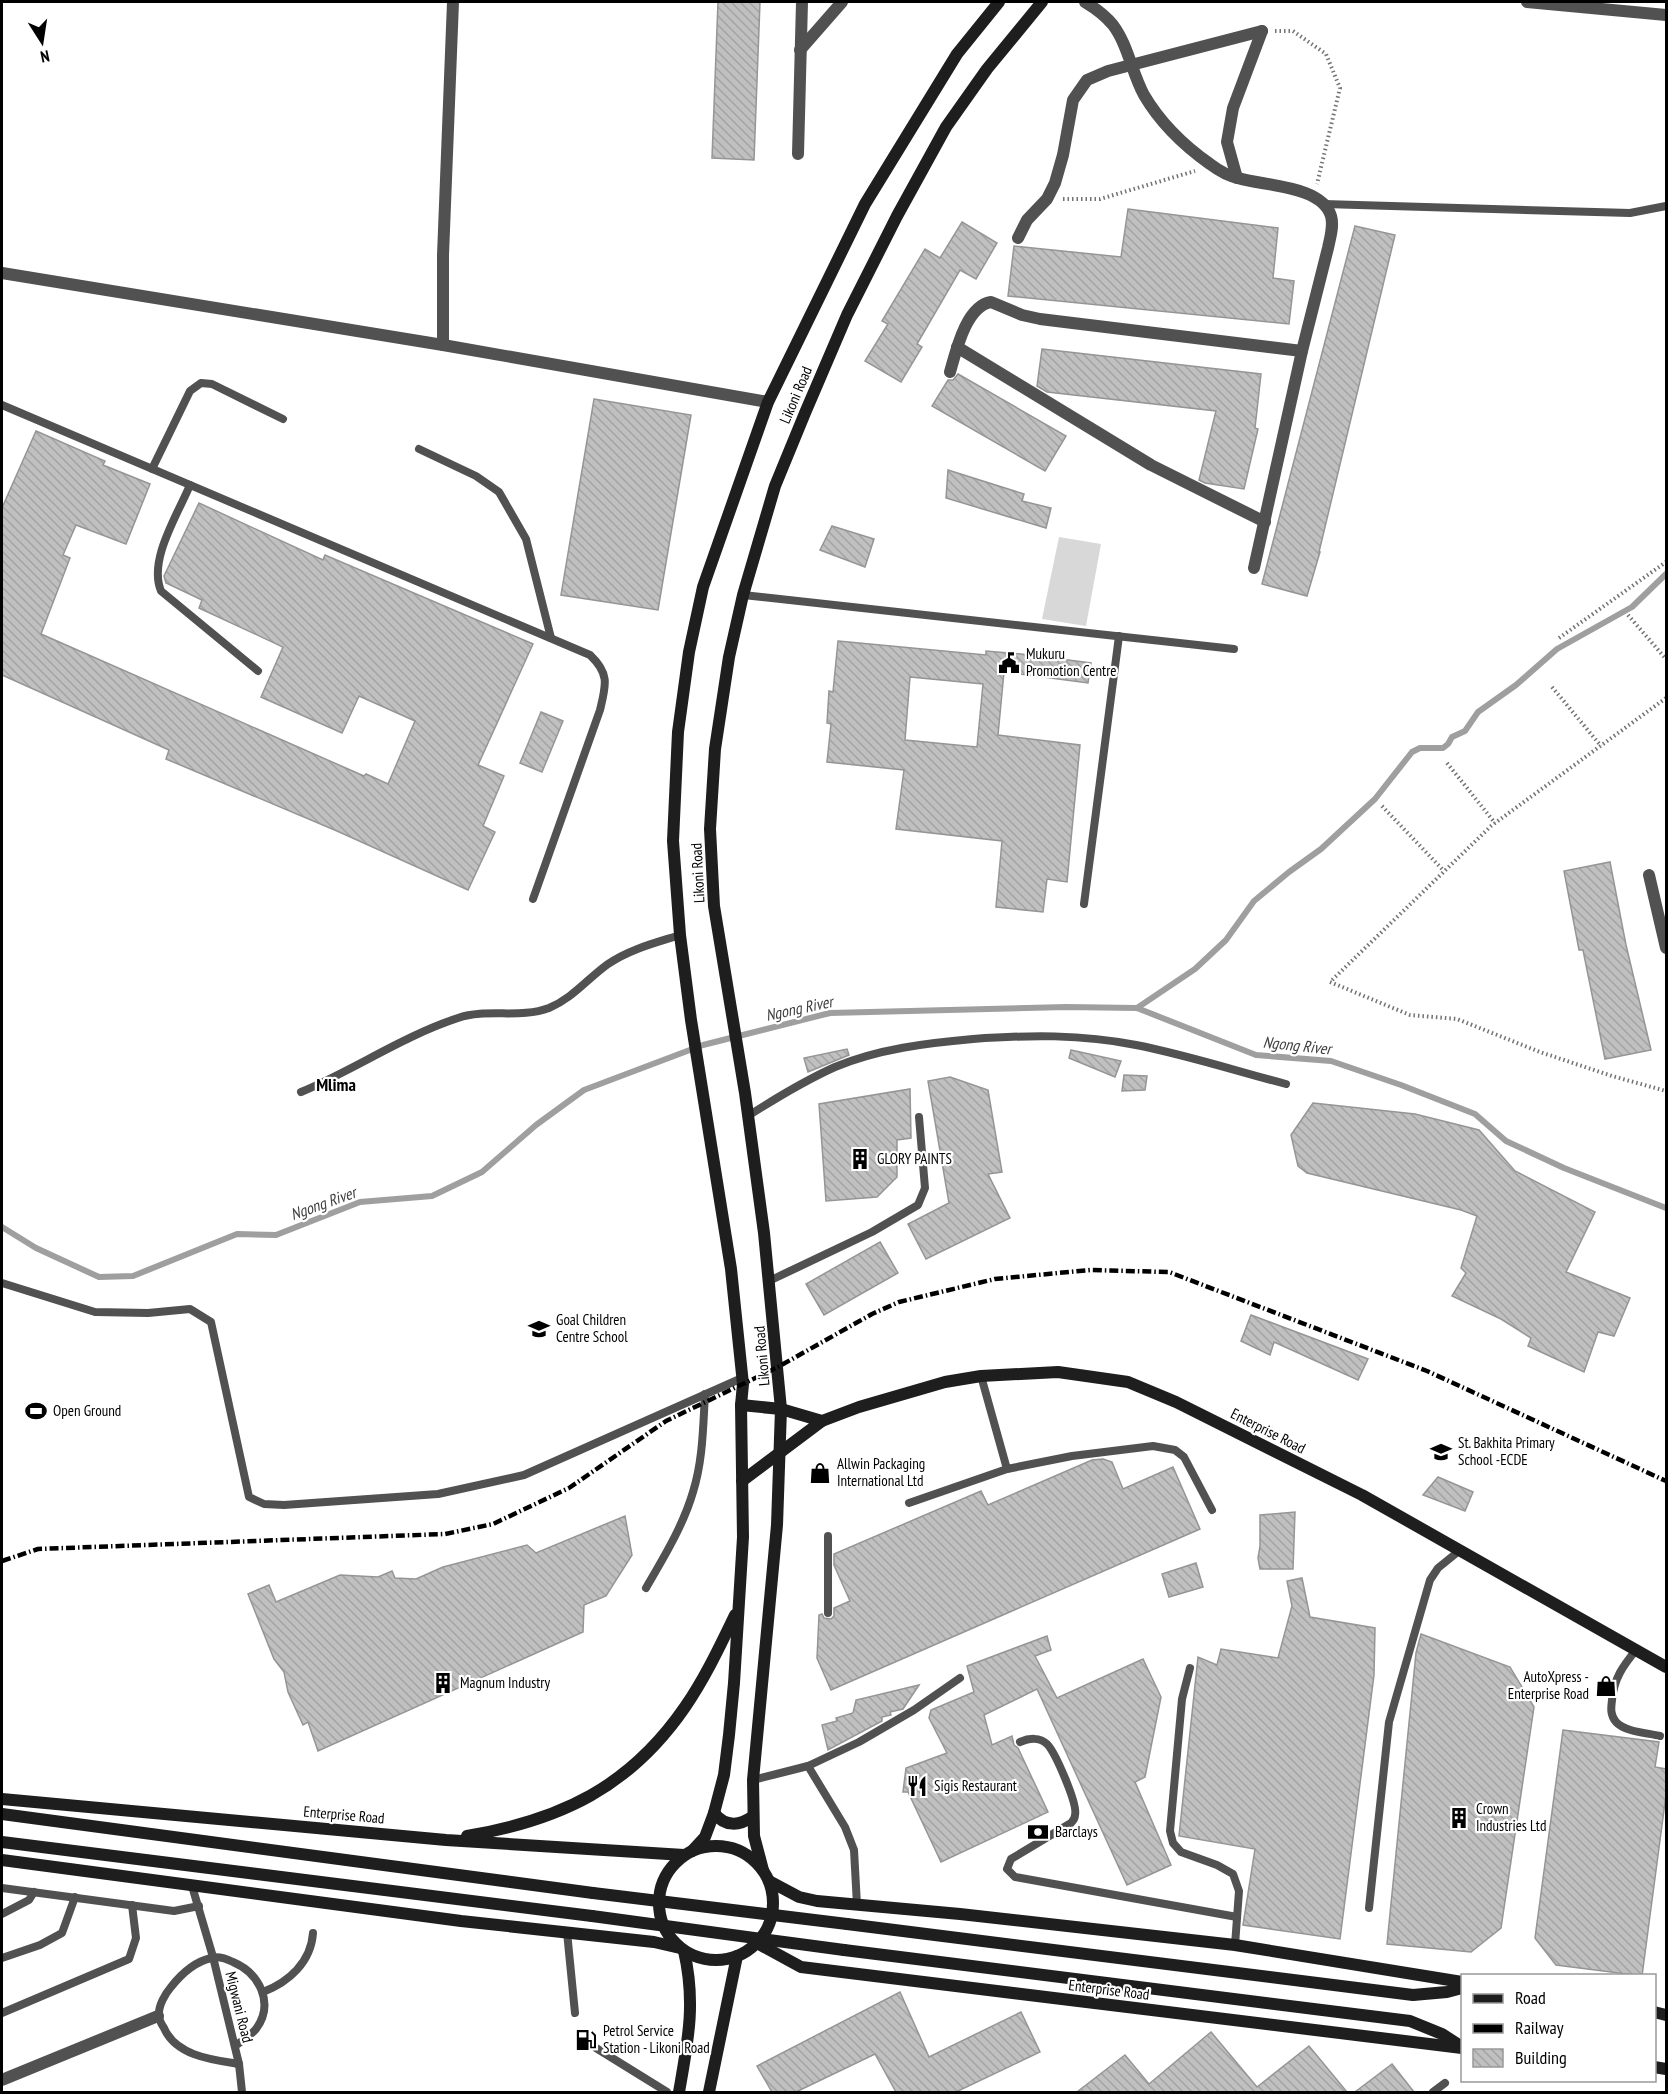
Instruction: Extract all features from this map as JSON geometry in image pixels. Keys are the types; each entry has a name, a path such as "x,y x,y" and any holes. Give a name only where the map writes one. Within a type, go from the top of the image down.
{"main road":[{"name":"Likoni Road","path":"688,1853 705,1837 724,1774 729,1735 742,1537 742,1378 731,1269 691,1020 680,935 673,841 678,732 689,652 703,587 768,402 865,204 957,54 999,2"},
{"name":"Likoni Road","path":"766,1876 755,1843 752,1817 753,1780 777,1525 781,1408 769,1281 745,1093 714,906 710,829 715,749 729,657 743,595 775,486 848,315 897,216 946,127 987,69 1042,2"},
{"name":"Enterprise Road","path":"742,1481 822,1421 859,1407 945,1382 981,1376 1058,1371 1128,1382 1176,1402 1362,1495 1666,1667"},
{"path":"741,1405 781,1408 822,1421"},
{"path":"446,1840 533,1822 571,1807 603,1789 630,1768 659,1740 685,1707 706,1674 738,1609"},
{"name":"Enterprise Road","path":"2,1799 446,1840 688,1853"},
{"path":"714,1813 718,1818 732,1824 744,1822 752,1817"},
{"path":"2,1814 604,1894 1413,1995 1461,1988"},
{"path":"2,1842 1410,2021 1442,2034 1461,2047"},
{"path":"2,1860 461,1921 654,1942 682,1950 701,1959 719,1960 737,1956 757,1943 768,1927 774,1907 773,1894 766,1876 752,1858 739,1850 723,1846 707,1846 688,1853 671,1867 662,1883 658,1900 660,1918 668,1935 682,1950 689,1974 691,2006 689,2036 679,2092"},
{"path":"766,1876 799,1897 817,1901 1235,1945 1461,1982"},
{"name":"Enterprise Road","path":"757,1943 801,1967 1461,2048"},
{"path":"710,2092 737,1956"}],"street":[{"path":"443,345 443,255 453,2"},
{"path":"798,154 802,2"},
{"path":"800,50 842,2"},
{"path":"1085,2 1113,25 1144,96 1172,133 1217,170 1237,178 1289,188 1319,200 1331,216 1332,231 1302,351 1254,568"},
{"path":"1527,2 1666,15"},
{"path":"1018,238 1027,220 1047,199 1060,169 1073,100 1080,88 1095,75 1262,31"},
{"path":"1237,178 1227,142 1233,108 1262,31"},
{"path":"2,273 443,345 768,402"},
{"path":"950,372 957,347 973,313 978,307 991,302 1022,315 1040,319 1302,351"},
{"path":"957,347 1151,465 1265,522"},
{"path":"1649,875 1666,948"},
{"path":"2,2080 159,2016"}],"lane":[{"path":"1319,200 1630,213 1666,206"},
{"path":"152,469 190,391 201,383 212,384 283,418"},
{"path":"2,405 590,655 602,667 606,687 592,735 533,900"},
{"path":"419,449 476,476 499,492 526,539 551,638"},
{"path":"190,485 160,555 158,583 161,591 258,671"},
{"path":"743,595 1234,649"},
{"path":"1084,904 1119,636"},
{"path":"301,1092 360,1062 460,1017 547,1009 563,1001 607,965 632,950 680,935"},
{"path":"748,1116 793,1088 837,1067 873,1054 933,1042 1026,1035 1079,1036 1137,1045 1286,1084"},
{"path":"769,1281 872,1232 918,1205 926,1188 919,1117"},
{"path":"2,1283 94,1312 148,1313 190,1309 211,1322 249,1497 264,1504 284,1505 438,1494 524,1475 742,1378"},
{"path":"981,1376 1007,1469"},
{"path":"646,1588 672,1543 694,1491 701,1454 705,1394"},
{"path":"909,1503 1007,1469 1072,1456 1153,1446 1175,1450 1184,1456 1212,1510"},
{"path":"828,1536 828,1613"},
{"path":"1368,1908 1389,1722 1430,1580 1438,1568 1459,1551"},
{"path":"1636,1650 1620,1670 1614,1685 1610,1712 1616,1722 1625,1727 1660,1736"},
{"path":"1190,1668 1182,1699 1170,1831 1173,1844 1181,1852 1217,1865 1233,1874 1239,1891 1235,1945"},
{"path":"753,1780 807,1766 859,1742 921,1705 960,1678"},
{"path":"1020,1742 1027,1738 1039,1739 1048,1744 1064,1776 1075,1804 1076,1815 1071,1824 1011,1859 1007,1869 1015,1877 1237,1917"},
{"path":"807,1766 845,1827 854,1850 857,1905"},
{"name":"Migwani Road","path":"192,1886 213,1957 235,2046 239,2064 240,2092"},
{"path":"2,1887 174,1911 198,1906"},
{"path":"2,1914 29,1900 34,1892"},
{"path":"2,1958 40,1946 62,1933 75,1897"},
{"path":"2,2013 129,1959 136,1938 132,1905"},
{"path":"567,1932 575,2013"},
{"path":"263,1992 273,1989 296,1973 312,1946 313,1933"},
{"path":"213,1957 227,1959 246,1969 258,1981 263,1992 262,2019 256,2030 235,2046"},
{"name":"Migwani Road","path":"213,1957 194,1964 179,1976 164,1995 159,2016 165,2032 188,2052 212,2060 239,2064"},
{"path":"596,2048 667,2092"},
{"path":"1433,2092 1445,2083"}],"path":[{"path":"1262,31 1293,31 1326,54 1340,88 1319,200"},
{"path":"1047,199 1100,199 1193,171 1217,170"},
{"path":"1559,638 1666,562"},
{"path":"1628,615 1666,659"},
{"path":"1552,687 1601,746"},
{"path":"1666,698 1495,823 1330,982 1410,1015 1457,1019 1540,1052 1612,1076 1666,1090"},
{"path":"1447,763 1495,823"},
{"path":"1382,806 1444,870"}],"shaded area":[{"path":"1059,537 1101,544 1086,626 1042,619"}],"building":[{"path":"718,2 760,2 754,160 712,158"},
{"path":"1128,209 1278,228 1273,278 1294,281 1289,324 1008,296 1014,246 1121,257"},
{"path":"962,222 997,243 976,279 960,270 917,344 922,347 901,382 865,361 888,324 882,321 925,249 940,258"},
{"path":"1355,226 1395,235 1320,552 1307,596 1262,584"},
{"path":"1042,349 1261,374 1255,428 1258,429 1244,489 1199,480 1216,411 1047,392 1037,386"},
{"path":"958,374 1066,436 1045,471 932,406 948,380 953,380"},
{"path":"594,399 691,415 658,610 561,595"},
{"path":"36,431 105,461 103,465 150,484 126,544 76,525 63,555 70,558 41,634 364,776 366,774 388,784 415,721 359,696 342,733 261,697 283,647 199,608 202,600 166,583 164,576 199,503 323,560 325,555 533,644 478,765 504,776 483,826 495,832 468,890 337,831 166,759 169,750 2,675 2,508"},
{"path":"948,470 1024,494 1022,501 1051,508 1046,528 946,498"},
{"path":"832,526 874,539 865,567 820,550"},
{"path":"838,641 986,655 986,651 1021,654 1091,663 1088,683 1004,672 998,735 1080,745 1067,882 1047,879 1043,912 996,907 1002,841 896,829 904,770 827,762 831,724 827,723 829,691 833,692","holes":["910,677 983,684 977,747 905,740"]},
{"path":"541,712 563,721 542,772 520,763"},
{"path":"1610,862 1626,945 1651,1050 1605,1059 1583,950 1579,950 1564,871"},
{"path":"847,1049 849,1055 808,1072 804,1058"},
{"path":"1071,1050 1121,1061 1115,1077 1069,1058"},
{"path":"1124,1075 1147,1076 1145,1090 1122,1091"},
{"path":"950,1077 988,1090 1002,1172 988,1174 1010,1218 926,1259 908,1224 949,1203 928,1081"},
{"name":"GLORY PAINTS","path":"910,1089 911,1138 897,1140 897,1177 877,1197 826,1201 819,1104"},
{"path":"1313,1103 1415,1114 1479,1130 1515,1171 1595,1212 1566,1272 1630,1298 1614,1336 1598,1332 1584,1372 1528,1346 1531,1338 1501,1319 1452,1296 1466,1273 1461,1268 1477,1216 1461,1210 1307,1173 1298,1166 1291,1135"},
{"path":"880,1242 898,1273 824,1315 806,1284"},
{"path":"1251,1315 1368,1359 1358,1380 1274,1342 1270,1355 1241,1341"},
{"path":"1103,1459 1112,1462 1123,1489 1173,1467 1200,1529 831,1690 817,1658 819,1615 822,1614 824,1618 831,1619 834,1616 834,1608 850,1601 834,1565 834,1554 981,1491 988,1505 1092,1460"},
{"path":"1438,1477 1473,1492 1465,1511 1423,1495"},
{"path":"1295,1512 1293,1569 1260,1569 1258,1558 1260,1515"},
{"path":"625,1516 632,1555 606,1596 584,1605 583,1632 318,1751 308,1722 303,1725 288,1692 284,1672 274,1659 248,1594 269,1585 276,1602 340,1575 378,1577 392,1571 395,1578 416,1579 443,1567 527,1545 536,1553"},
{"path":"1196,1563 1203,1587 1169,1597 1162,1574"},
{"path":"1302,1578 1310,1617 1375,1628 1374,1675 1340,1939 1243,1925 1255,1849 1179,1836 1198,1657 1217,1665 1221,1649 1278,1658 1292,1606 1287,1581"},
{"name":"Crown Industries Ltd","path":"1421,1634 1510,1667 1534,1707 1501,1928 1471,1952 1387,1944 1416,1653"},
{"path":"1047,1636 1051,1650 1035,1656 1057,1698 1143,1659 1161,1697 1145,1777 1135,1782 1171,1865 1127,1885 1037,1689 984,1715 992,1745 1012,1736 1014,1745 1018,1748 1048,1812 941,1862 908,1792 903,1792 906,1768 947,1753 929,1718 931,1710 974,1692 967,1666"},
{"path":"919,1685 903,1709 890,1712 891,1715 882,1717 882,1721 828,1750 822,1725 853,1713 856,1700"},
{"path":"1563,1730 1659,1742 1655,1767 1666,1769 1666,1795 1642,1974 1556,1965 1535,1938"},
{"path":"900,1992 929,2057 1021,2012 1040,2052 956,2092 896,2092 875,2054 796,2092 772,2092 757,2066"},
{"path":"1211,2032 1257,2087 1309,2046 1347,2092 1077,2092 1125,2055 1149,2084"},
{"path":"1392,2064 1414,2092 1355,2092"}],"waterway":[{"path":"1137,1008 1195,969 1226,940 1254,901 1321,849 1375,799 1412,752 1420,748 1443,748 1452,737 1465,731 1478,712 1516,685 1557,649 1632,607 1666,574"},
{"name":"Ngong River","path":"2,1227 36,1248 99,1277 133,1276 237,1234 276,1235 360,1202 432,1196 482,1172 536,1125 584,1090 703,1045 830,1013 1066,1007 1137,1008 1256,1055 1331,1061 1475,1114 1506,1141 1564,1168 1666,1208"}],"railway":[{"path":"2,1561 38,1549 445,1534 493,1524 569,1488 666,1421 778,1367 872,1314 899,1302 995,1279 1090,1270 1169,1272 1427,1371 1666,1481"}],"place":[{"name":"Mukuru Promotion Centre","path":"1009,663"},
{"name":"GLORY PAINTS","path":"860,1159"},
{"name":"Goal Children Centre School","path":"539,1329"},
{"name":"Open Ground","path":"36,1411"},
{"name":"St. Bakhita Primary School -ECDE","path":"1441,1452"},
{"name":"Allwin Packaging International Ltd","path":"820,1473"},
{"name":"Magnum Industry","path":"443,1683"},
{"name":"AutoXpress - Enterprise Road","path":"1606,1686"},
{"name":"Sigis Restaurant","path":"917,1786"},
{"name":"Crown Industries Ltd","path":"1459,1818"},
{"name":"Barclays","path":"1038,1832"},
{"name":"Petrol Service Station - Likoni Road","path":"586,2040"}],"district":[{"name":"Mlima","path":"336,1085"}]}
